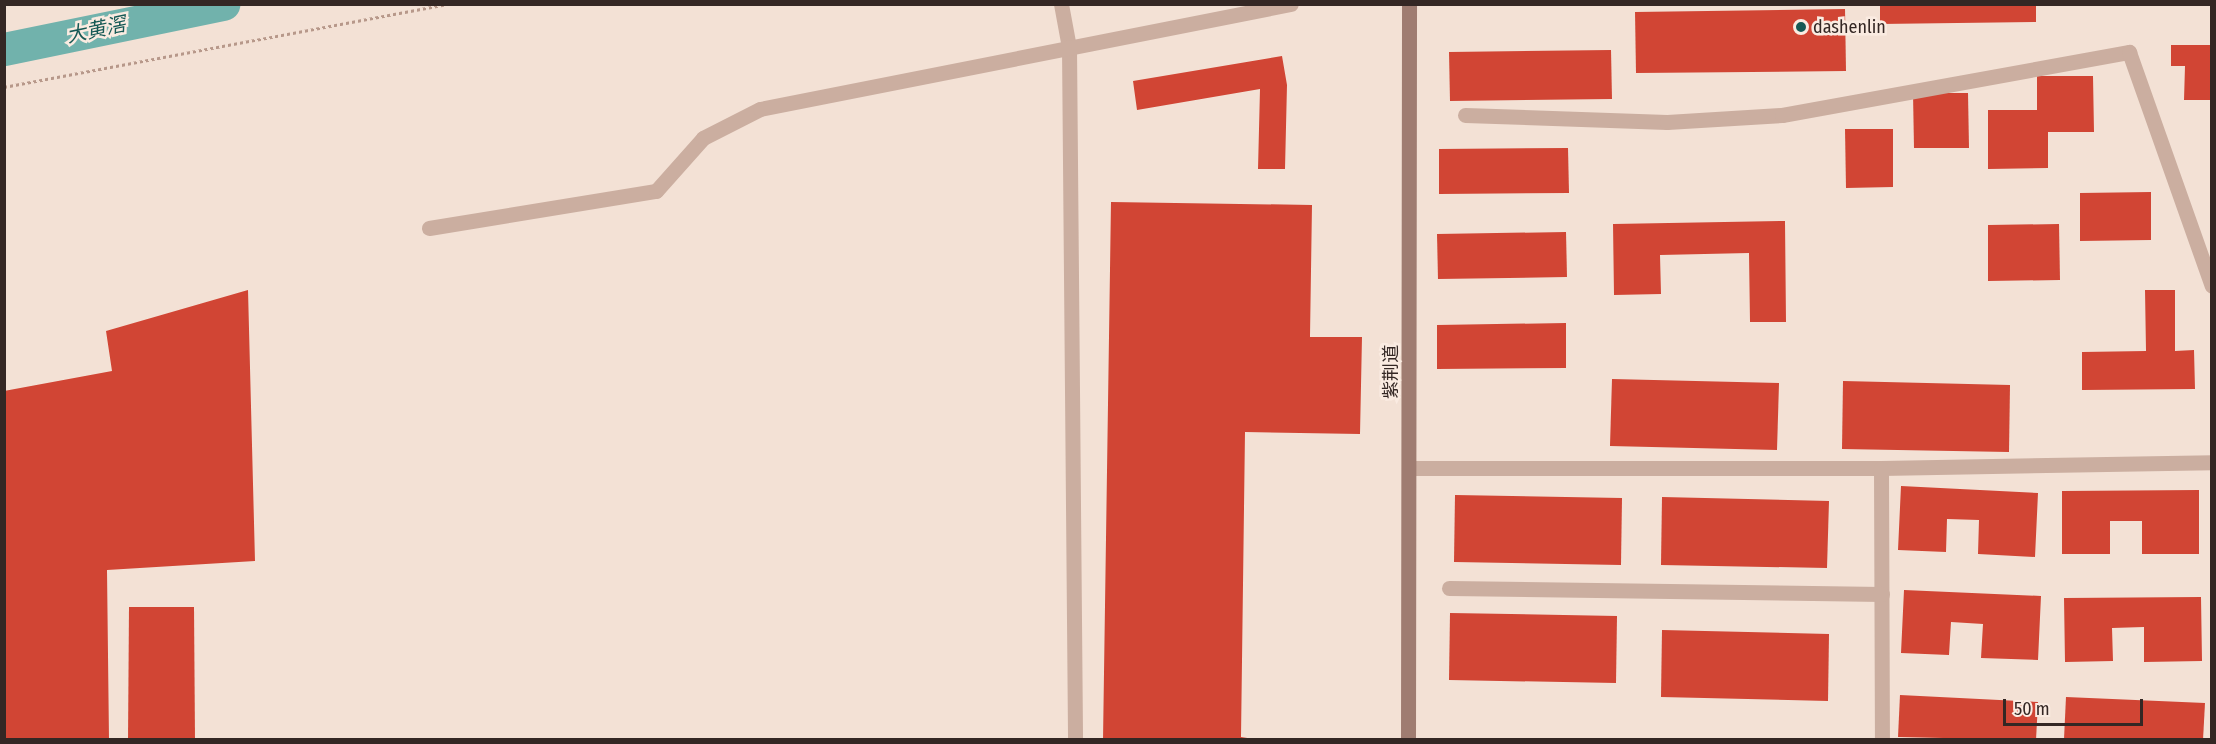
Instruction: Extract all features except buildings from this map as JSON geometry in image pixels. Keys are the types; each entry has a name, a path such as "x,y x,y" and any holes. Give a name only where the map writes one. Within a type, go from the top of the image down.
{"street":[{"path":"1061,4 1069,47 1075,740"},
{"path":"429,228 656,191 703,138 760,110 1291,4"},
{"name":"紫荆道","path":"1408,740 1409,4"},
{"path":"1465,115 1667,122 1782,115 2129,52 2211,286"},
{"path":"1410,468 1881,468 2211,462"},
{"path":"1881,468 1882,740"},
{"path":"1449,588 1882,594"}],"path":[{"path":"4,87 446,4"}],"waterway":[{"name":"大黄滘","path":"4,49 223,4"}],"place":[{"name":"dashenlin","path":"1801,27"}]}
